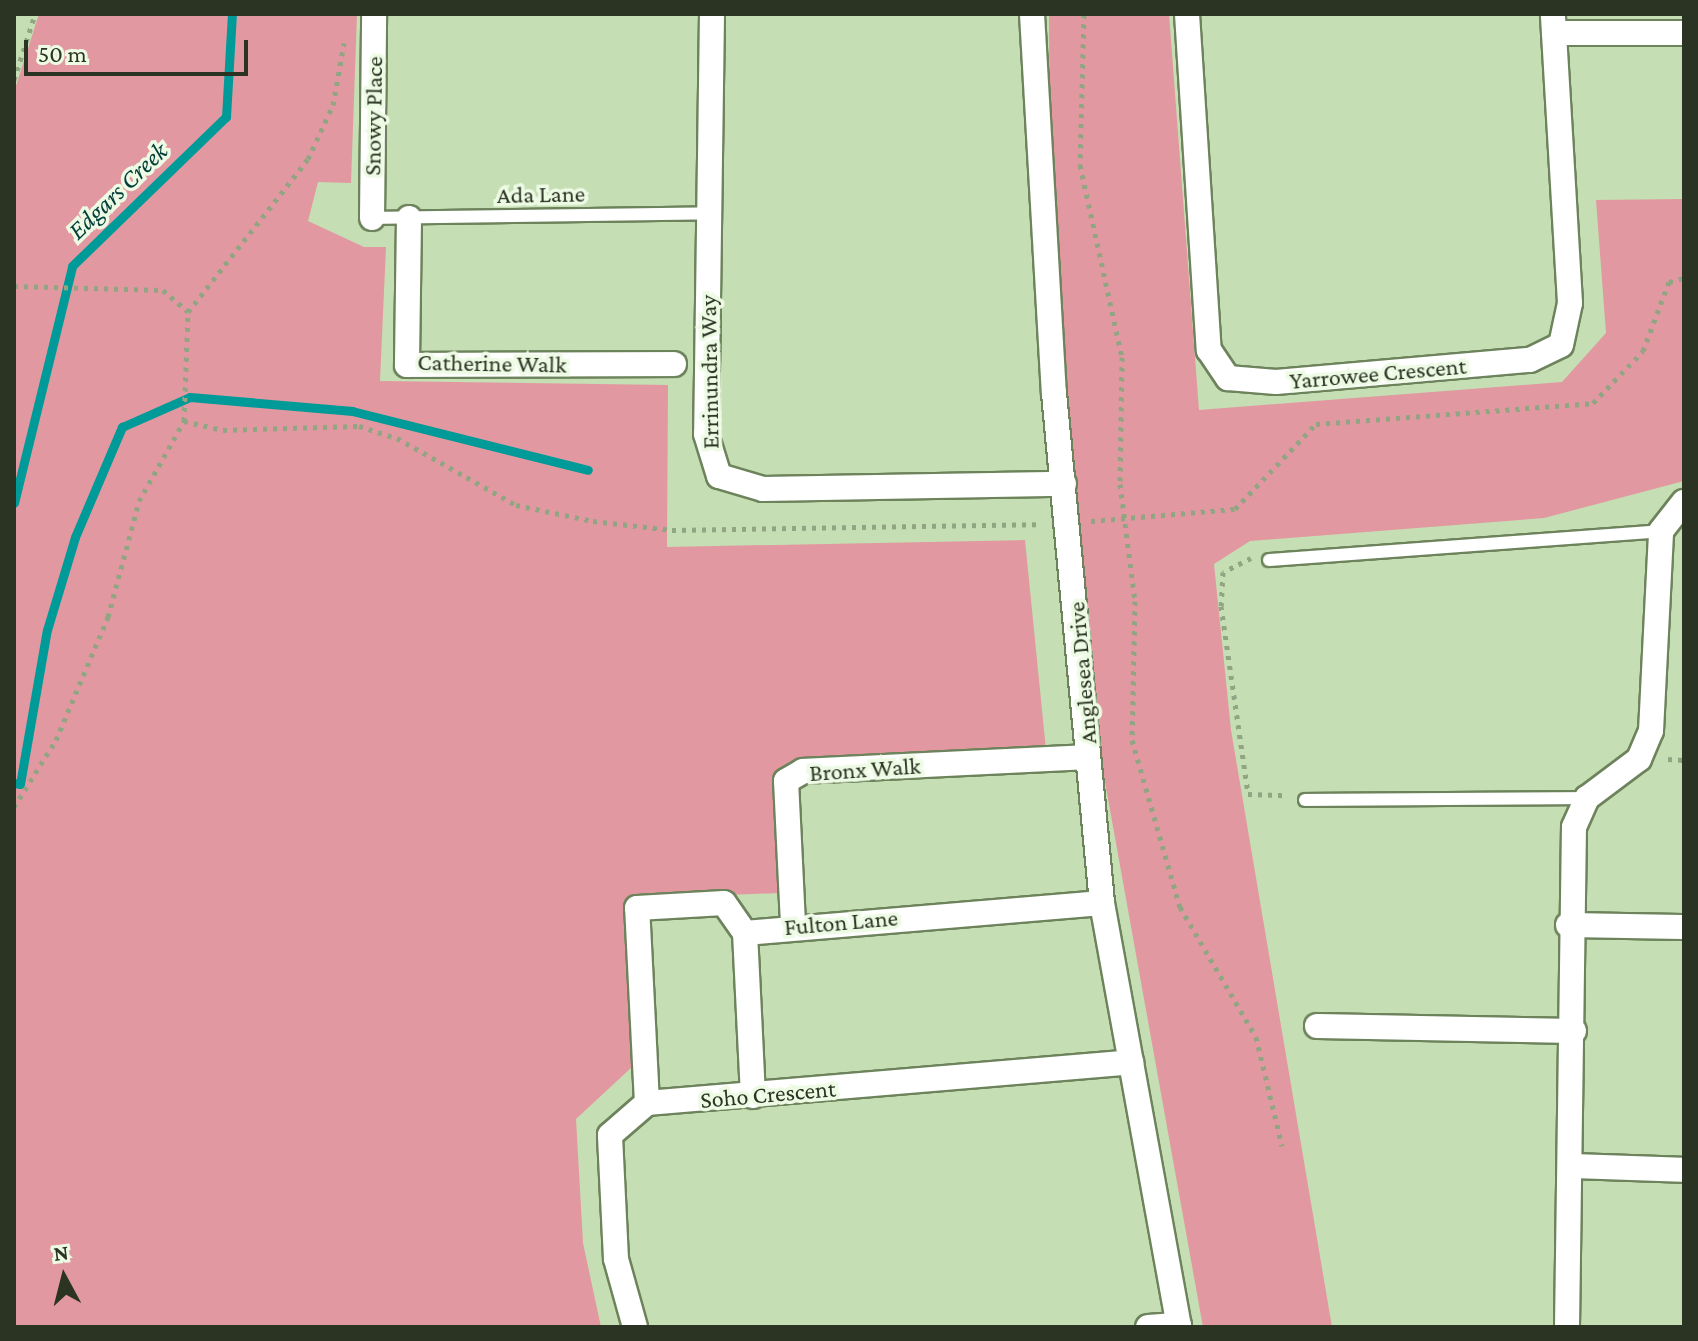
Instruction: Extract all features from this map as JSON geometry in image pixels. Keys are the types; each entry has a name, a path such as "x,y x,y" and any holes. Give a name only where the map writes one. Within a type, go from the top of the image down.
{"street":[{"name":"Snowy Place","path":"372,218 374,14"},
{"name":"Errinundra Way","path":"712,14 706,434 712,466 728,484 1064,484"},
{"name":"Anglesea Drive","path":"1032,14 1067,523 1102,903 1179,1326"},
{"name":"Yarrowee Crescent","path":"1187,14 1205,331 1215,366 1247,381 1530,360 1561,345 1570,303 1553,23"},
{"path":"1553,23 1684,33"},
{"name":"Catherine Walk","path":"409,218 407,365 674,364"},
{"path":"1567,1327 1574,1031 1568,925 1574,827 1587,798 1639,759 1651,731 1661,531 1684,502"},
{"name":"Bronx Walk","path":"793,924 786,789 803,771 1088,757"},
{"path":"635,1327 616,1259 610,1135 647,1103 637,908 724,903 745,933 753,1096"},
{"name":"Fulton Lane","path":"745,933 793,924 1102,903"},
{"path":"1568,925 1684,927"},
{"path":"1317,1026 1574,1031"},
{"name":"Soho Crescent","path":"647,1103 1131,1062"},
{"path":"1571,1166 1684,1170"},
{"path":"1148,1327 1179,1326"}],"lane":[{"name":"Ada Lane","path":"372,218 710,213"},
{"path":"1269,560 1661,531"},
{"path":"1305,800 1587,798"}],"path":[{"path":"14,80 35,14"},
{"path":"1084,14 1078,142 1086,210 1122,357 1124,519 1135,601 1128,690 1149,815 1180,907 1256,1037 1273,1081 1282,1146"},
{"path":"14,807 56,740 108,617 139,501 184,421 188,312 308,159 340,82 344,30"},
{"path":"184,421 223,430 359,426 397,438 516,505 593,521 672,530 1067,523 1235,509 1316,424 1593,403 1643,351 1669,282 1684,278"},
{"path":"14,286 78,292 163,290 188,312"},
{"path":"1269,560 1261,553 1233,567 1218,585 1248,794 1305,800"}],"shaded area":[{"path":"39,14 357,14 351,183 318,182 308,221 364,247 386,247 380,381 668,385 667,547 1025,540 1046,750 800,761 775,776 780,893 625,899 632,1067 576,1119 583,1243 601,1327 14,1327 14,92"},
{"path":"1049,14 1169,14 1199,410 1562,382 1606,333 1596,200 1684,199 1684,481 1544,518 1250,541 1214,564 1231,730 1332,1327 1203,1327 1098,743 1050,188"}],"waterway":[{"name":"Edgars Creek","path":"14,503 72,266 226,117 232,14"},
{"path":"14,783 20,784 47,630 75,537 122,427 190,397 352,411 588,470"}]}
